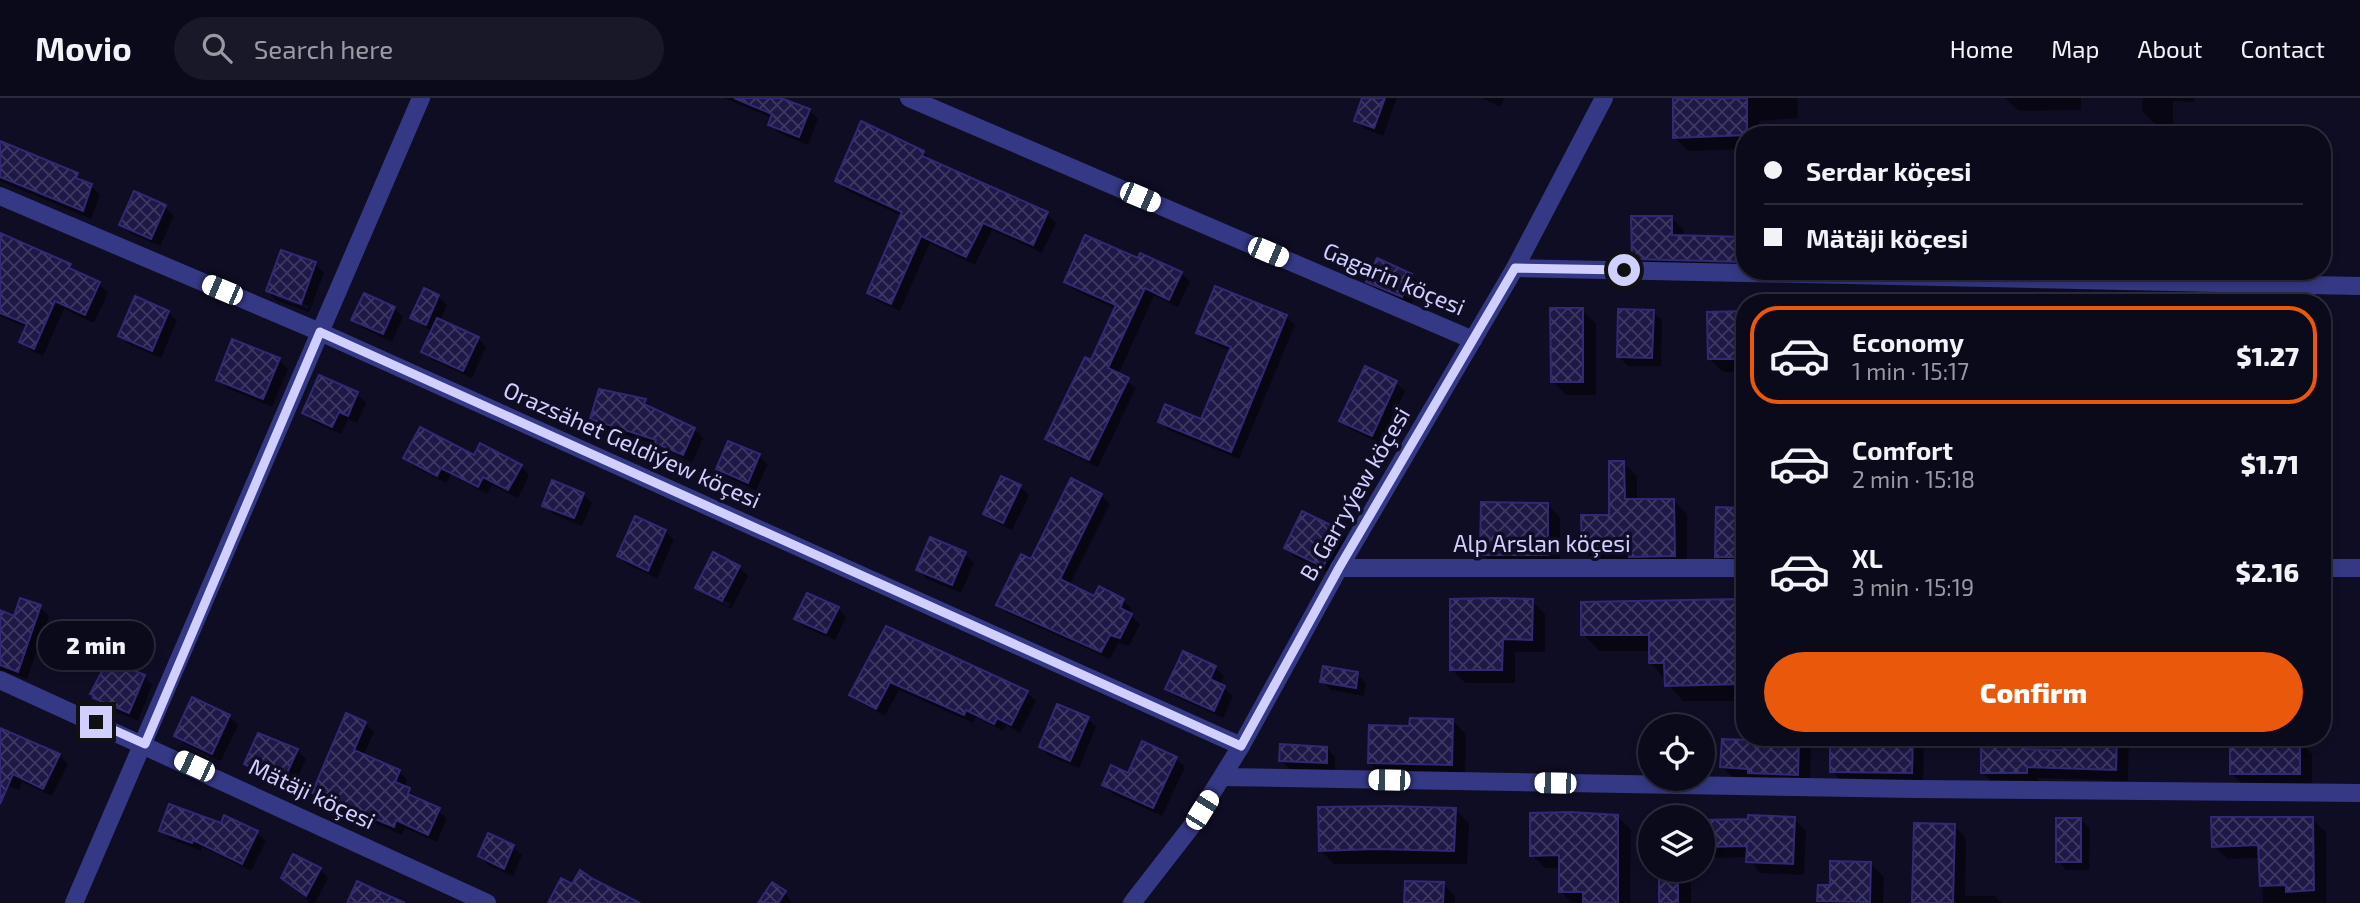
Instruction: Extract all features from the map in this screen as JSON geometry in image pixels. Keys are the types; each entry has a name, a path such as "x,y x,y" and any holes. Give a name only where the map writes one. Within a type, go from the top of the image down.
{"street":[{"path":"74,903 145,744 421,98"},
{"name":"Gagarin köçesi","path":"909,98 1473,340"},
{"name":"B. Garryýew köçesi","path":"1132,903 1191,827 1223,777 1339,568 1515,268 1604,98"},
{"name":"Orazsähet Geldiýew köçesi","path":"0,196 320,332 1241,746"},
{"path":"1515,268 1736,273"},
{"path":"2078,280 2360,286"},
{"name":"Alp Arslan köçesi","path":"1339,568 1736,568"},
{"path":"2331,568 2360,568"},
{"name":"Mätäji köçesi","path":"0,680 145,744 487,903"},
{"path":"1223,777 1915,789 2360,793"}],"building":[{"path":"734,98 781,98 810,109 799,137 768,125 772,114"},
{"path":"1362,98 1385,98 1374,128 1354,121"},
{"path":"1673,98 1747,98 1747,126 1736,126 1736,135 1673,138"},
{"path":"861,121 924,151 922,156 1048,212 1033,245 983,223 966,257 921,236 891,304 867,293 902,212 835,181"},
{"path":"0,141 78,173 76,178 92,184 83,211 0,177"},
{"path":"134,191 166,205 151,239 119,225"},
{"path":"1631,216 1672,216 1672,235 1736,237 1736,262 1632,259"},
{"path":"0,233 71,264 69,268 100,282 85,315 55,301 34,349 19,342 27,324 0,313"},
{"path":"1085,235 1138,258 1140,253 1182,272 1169,300 1145,288 1108,368 1129,378 1089,460 1045,439 1085,357 1091,360 1116,305 1064,282"},
{"path":"281,250 316,262 301,304 266,291"},
{"path":"1377,258 1412,274 1402,297 1366,282"},
{"path":"1215,286 1287,315 1231,452 1158,422 1165,404 1201,419 1231,347 1196,333"},
{"path":"424,288 439,295 426,325 410,318"},
{"path":"364,293 395,307 383,334 351,320"},
{"path":"135,296 169,311 152,351 118,336"},
{"path":"1550,308 1583,308 1583,382 1551,382"},
{"path":"1618,309 1654,310 1652,358 1617,357"},
{"path":"1736,311 1736,359 1708,359 1707,312"},
{"path":"437,318 479,337 463,371 421,352"},
{"path":"232,339 280,358 263,399 216,380"},
{"path":"1365,366 1397,381 1372,436 1339,421"},
{"path":"319,375 358,392 348,416 339,412 332,427 302,413"},
{"path":"599,389 646,399 644,404 695,428 683,455 655,443 656,440 590,419"},
{"path":"420,427 474,455 480,443 522,465 508,490 483,477 478,487 441,468 437,476 403,458"},
{"path":"728,441 760,454 748,483 716,469"},
{"path":"1609,461 1624,461 1625,499 1674,499 1675,556 1629,557 1629,550 1582,551 1581,515 1609,515"},
{"path":"1001,476 1021,485 1003,523 983,514"},
{"path":"1071,478 1102,494 1060,579 1094,596 1099,586 1124,599 1120,608 1132,614 1120,638 1110,635 1101,652 996,605 1021,554 1031,559"},
{"path":"552,480 584,493 574,518 542,506"},
{"path":"1481,502 1548,503 1548,555 1480,555"},
{"path":"1716,507 1736,508 1736,557 1715,557"},
{"path":"1302,511 1341,530 1323,567 1284,548"},
{"path":"635,516 666,530 648,571 617,556"},
{"path":"930,537 966,552 952,585 916,570"},
{"path":"713,552 740,566 722,601 695,588"},
{"path":"807,593 839,607 826,633 794,619"},
{"path":"20,598 41,605 18,672 0,665 0,610 14,616"},
{"path":"1450,599 1533,599 1532,640 1503,639 1502,670 1450,670"},
{"path":"1736,599 1736,684 1665,686 1664,663 1649,663 1649,635 1581,635 1581,602"},
{"path":"886,626 1028,691 1011,725 997,718 994,724 966,710 964,715 890,682 876,709 849,695"},
{"path":"1183,651 1216,666 1210,679 1225,686 1214,711 1165,689"},
{"path":"108,660 145,675 129,713 93,698 94,695 90,694"},
{"path":"1323,666 1358,672 1356,688 1320,682"},
{"path":"192,697 230,715 212,754 174,736"},
{"path":"1057,704 1089,717 1070,761 1039,747"},
{"path":"346,713 366,722 354,750 400,770 395,782 410,788 408,794 440,808 428,835 396,820 394,827 312,793"},
{"path":"1410,718 1453,719 1452,765 1368,763 1369,725 1409,726"},
{"path":"0,728 60,754 43,789 13,774 0,804"},
{"path":"258,733 298,749 283,782 244,764"},
{"path":"1722,739 1736,740 1736,746 1799,746 1798,775 1748,773 1748,769 1720,767"},
{"path":"1142,741 1177,757 1153,808 1102,785 1111,765 1128,773"},
{"path":"1280,744 1327,747 1327,763 1279,761"},
{"path":"1830,746 1913,746 1912,773 1830,772"},
{"path":"1981,746 2027,746 2027,749 2063,750 2063,746 2117,746 2116,770 2027,767 2027,773 1981,773"},
{"path":"2230,746 2300,746 2300,774 2230,774"},
{"path":"169,804 221,823 224,815 258,831 242,864 193,840 192,843 159,831"},
{"path":"1318,807 1456,808 1454,851 1319,851"},
{"path":"1530,813 1618,815 1618,903 1583,902 1583,892 1559,892 1559,855 1530,856"},
{"path":"1748,815 1795,817 1793,864 1746,862 1747,846 1715,847 1715,820 1748,819"},
{"path":"2211,817 2313,817 2314,890 2286,892 2286,885 2260,886 2258,845 2212,847"},
{"path":"2056,818 2081,818 2081,862 2056,862"},
{"path":"1914,823 1955,824 1953,903 1912,903"},
{"path":"488,833 514,845 504,869 478,856"},
{"path":"293,854 321,868 306,896 281,878"},
{"path":"1830,861 1871,862 1870,902 1817,901 1818,885 1830,885"},
{"path":"580,870 640,903 548,903 561,878 572,884"},
{"path":"357,881 376,890 405,903 347,903"},
{"path":"1405,881 1444,882 1443,903 1404,903"},
{"path":"772,882 786,891 778,903 758,903"},
{"path":"1659,882 1678,882 1678,903 1659,903"}],"route":[{"path":"96,722 145,744 320,332 1241,746 1339,568 1515,268 1624,270"}]}
